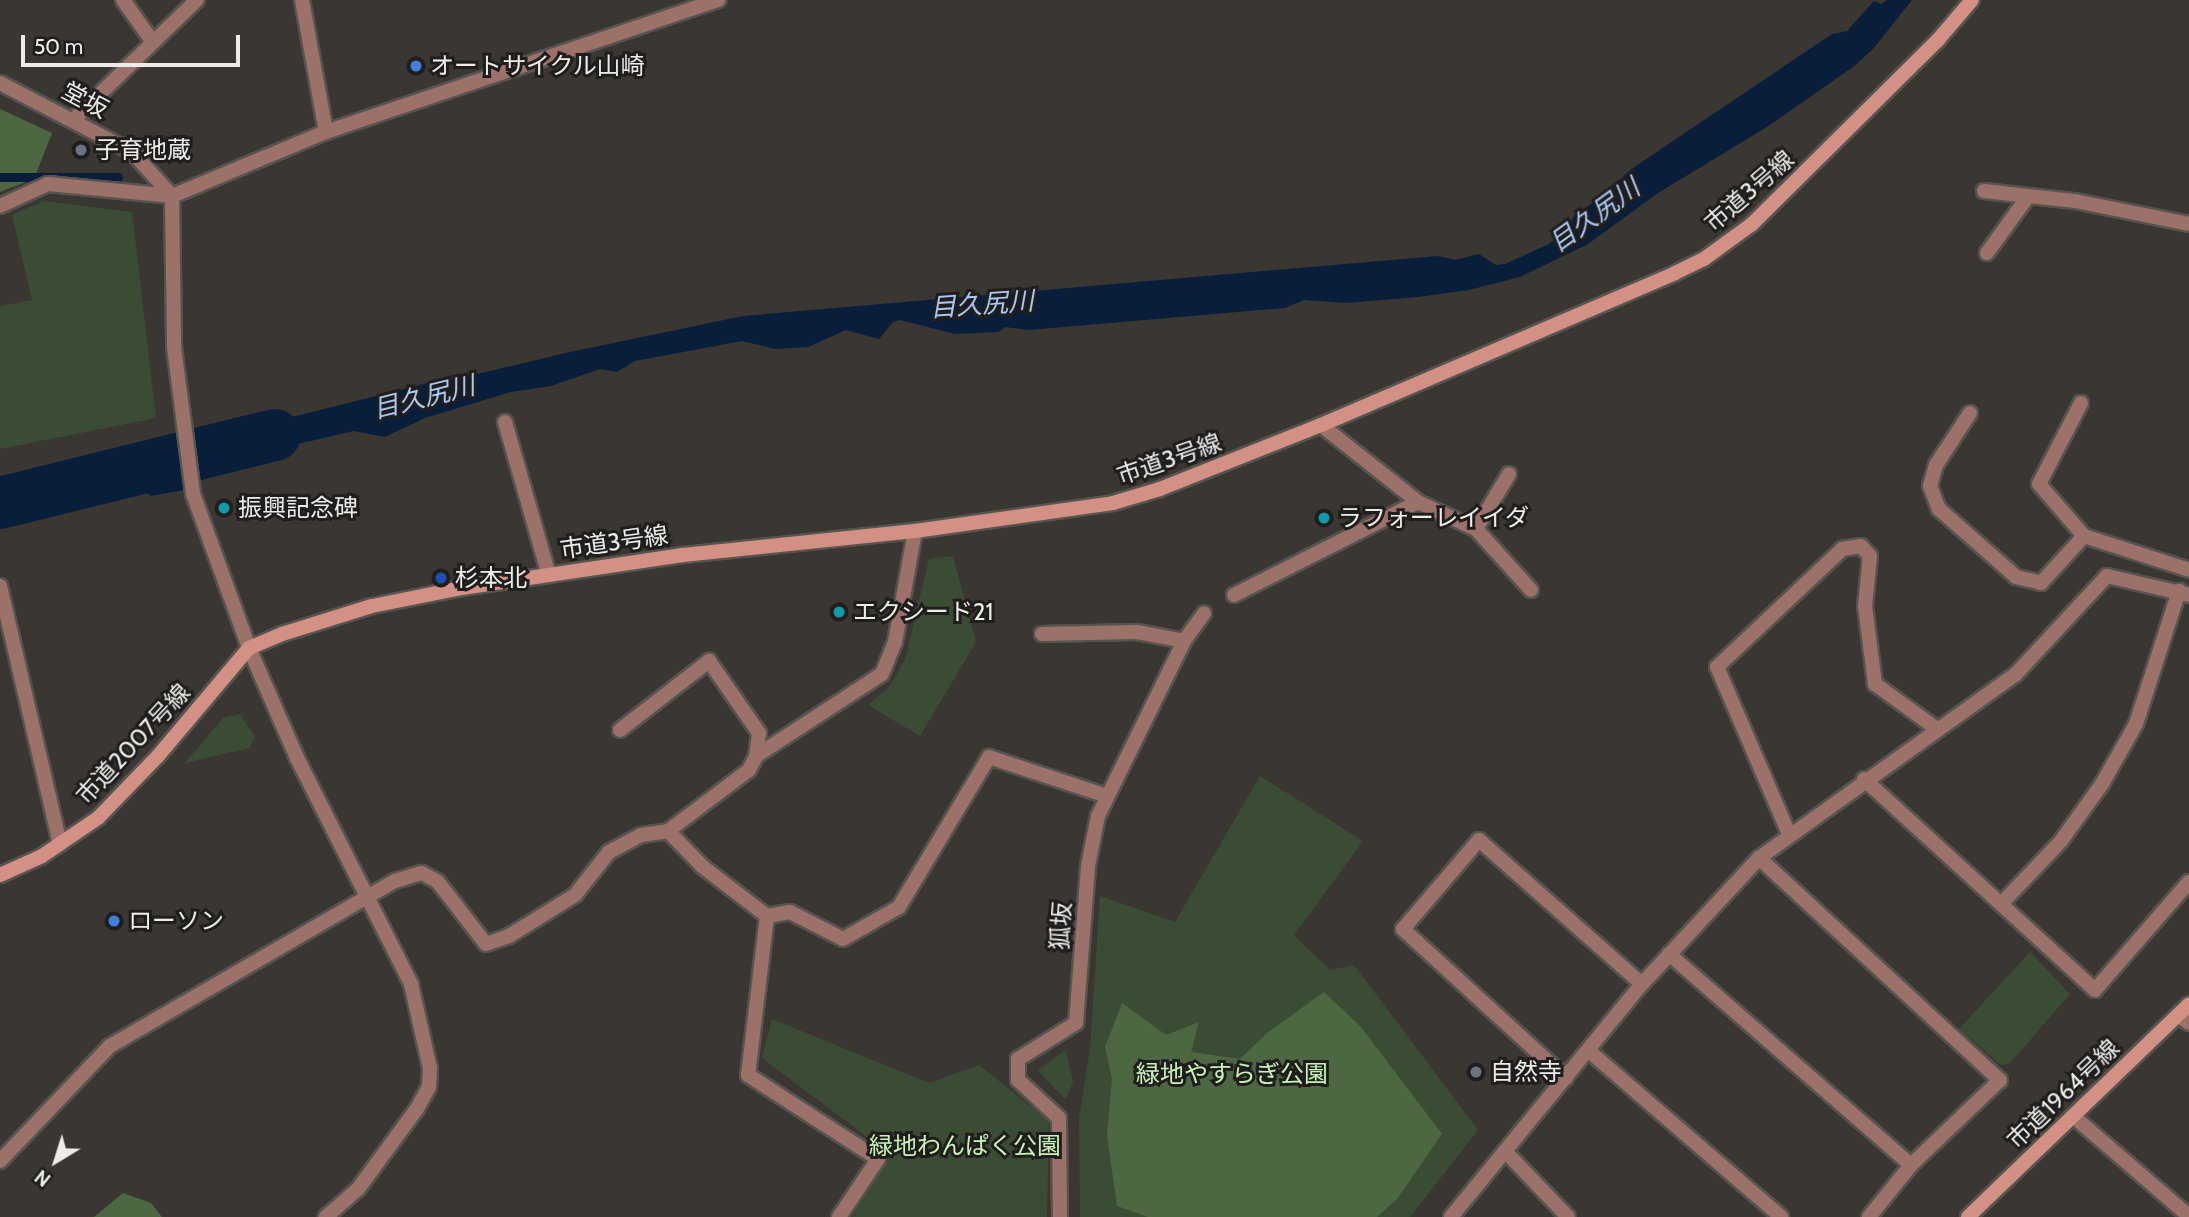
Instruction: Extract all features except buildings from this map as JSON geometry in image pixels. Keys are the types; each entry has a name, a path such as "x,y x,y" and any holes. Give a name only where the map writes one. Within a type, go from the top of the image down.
{"street":[{"path":"123,0 152,41"},
{"path":"74,119 197,0"},
{"path":"302,0 326,132"},
{"path":"0,206 48,184 172,196 326,132 718,0"},
{"name":"市道3号線","path":"249,648 372,606 549,575 683,555 915,531 1113,503 1160,489 1321,425 1704,259 1752,224 1972,0"},
{"name":"堂坂","path":"0,83 74,119 132,152 172,196"},
{"path":"1984,191 2027,198 2075,201 2189,223"},
{"path":"172,196 174,347 193,494 249,648 365,898 411,984 430,1068 429,1087 358,1189 326,1217"},
{"path":"1987,253 2027,198"},
{"path":"2081,403 2039,484 2084,536 2189,570"},
{"path":"1970,413 1936,465 1930,486 1939,509 2016,577 2041,583 2084,536"},
{"path":"505,422 549,575"},
{"path":"1321,425 1418,502 1476,529 1531,590"},
{"path":"1476,529 1509,474"},
{"path":"1234,594 1418,502"},
{"path":"756,756 882,674 895,642 915,531"},
{"path":"1788,834 1717,667 1842,548 1861,546 1870,556 1865,606 1875,684 1937,729"},
{"path":"1451,1217 1642,984 1759,858 1864,779 2015,675 2107,576 2184,593 2136,724 2102,784 2061,841 2002,903"},
{"path":"0,586 60,844"},
{"name":"狐坂","path":"1060,1217 1059,1118 1018,1080 1018,1059 1076,1023 1088,866 1107,796 1184,641 1204,613"},
{"path":"1042,634 1137,632 1184,641"},
{"name":"市道2007号線","path":"0,874 60,844 98,818 158,756 249,648"},
{"path":"0,1161 110,1046 395,881 422,873 438,882 486,944 509,936 575,895 609,852 641,835 668,831 749,770 756,756 759,733 709,661 620,730"},
{"path":"668,831 703,867 767,916 789,912 844,939 899,907 989,757 1107,796"},
{"path":"1864,779 2095,990 2189,882"},
{"path":"1566,1078 1403,929 1479,840 1642,984"},
{"path":"1759,858 2000,1080 1911,1165 1869,1217"},
{"path":"767,916 748,1075 878,1159 839,1217"},
{"path":"1670,954 1911,1165"},
{"name":"市道1964号線","path":"1968,1217 2073,1116 2184,1019 2189,1004"},
{"path":"1589,1051 1781,1217"},
{"path":"2073,1116 2189,1216"},
{"path":"1506,1151 1568,1217"}],"green space":[{"path":"0,109 52,133 34,179 0,192"},
{"path":"44,201 132,212 156,418 0,449 0,306 32,300 12,215"},
{"path":"953,556 976,642 920,736 868,705 889,687 905,660 929,559"},
{"path":"240,714 255,737 250,748 185,763 223,718"},
{"name":"緑地やすらぎ公園","path":"1260,776 1363,841 1294,935 1330,970 1354,965 1478,1130 1410,1217 1080,1217 1079,1118 1090,1049 1100,896 1175,922"},
{"path":"2030,952 2070,994 2010,1063 2001,1065 1959,1029"},
{"path":"1324,992 1361,1027 1442,1134 1397,1199 1377,1217 1148,1217 1117,1206 1107,1136 1112,1079 1105,1047 1122,1003 1166,1035 1199,1022 1191,1052 1240,1059 1267,1033"},
{"name":"緑地わんぱく公園","path":"772,1019 929,1083 979,1065 1049,1121 1047,1217 852,1217 891,1155 762,1058"},
{"path":"1066,1050 1073,1082 1066,1100 1037,1070"},
{"path":"123,1193 151,1203 162,1217 94,1217"}],"water":[{"path":"1887,0 1912,0 1873,49 1853,67 1767,127 1658,193 1588,244 1520,277 1469,290 1418,297 1346,303 1304,300 1285,308 1029,330 1005,327 999,332 955,334 900,320 893,322 879,339 846,330 808,347 775,349 742,341 635,361 617,372 600,369 551,386 511,392 425,418 385,437 354,431 276,449 267,461 212,475 204,439 432,382 439,387 443,382 570,352 743,316 1438,256 1455,260 1479,254 1496,265 1505,264 1549,244 1567,230 1574,216 1608,192 1630,170 1832,34 1847,31 1874,1 1881,4"},
{"path":"174,451 184,490 151,496 143,489 109,501 40,506 27,509 15,523 0,525 0,487"}],"waterway":[{"path":"0,177 118,177"},
{"name":"目久尻川","path":"0,503 275,435"}],"place":[{"name":"オートサイクル山崎","path":"416,66"},
{"name":"子育地蔵","path":"81,150"},
{"name":"振興記念碑","path":"224,508"},
{"name":"ラフォーレイイダ","path":"1324,518"},
{"name":"杉本北","path":"441,578"},
{"name":"エクシード21","path":"839,612"},
{"name":"ローソン","path":"114,921"},
{"name":"自然寺","path":"1476,1072"}]}
